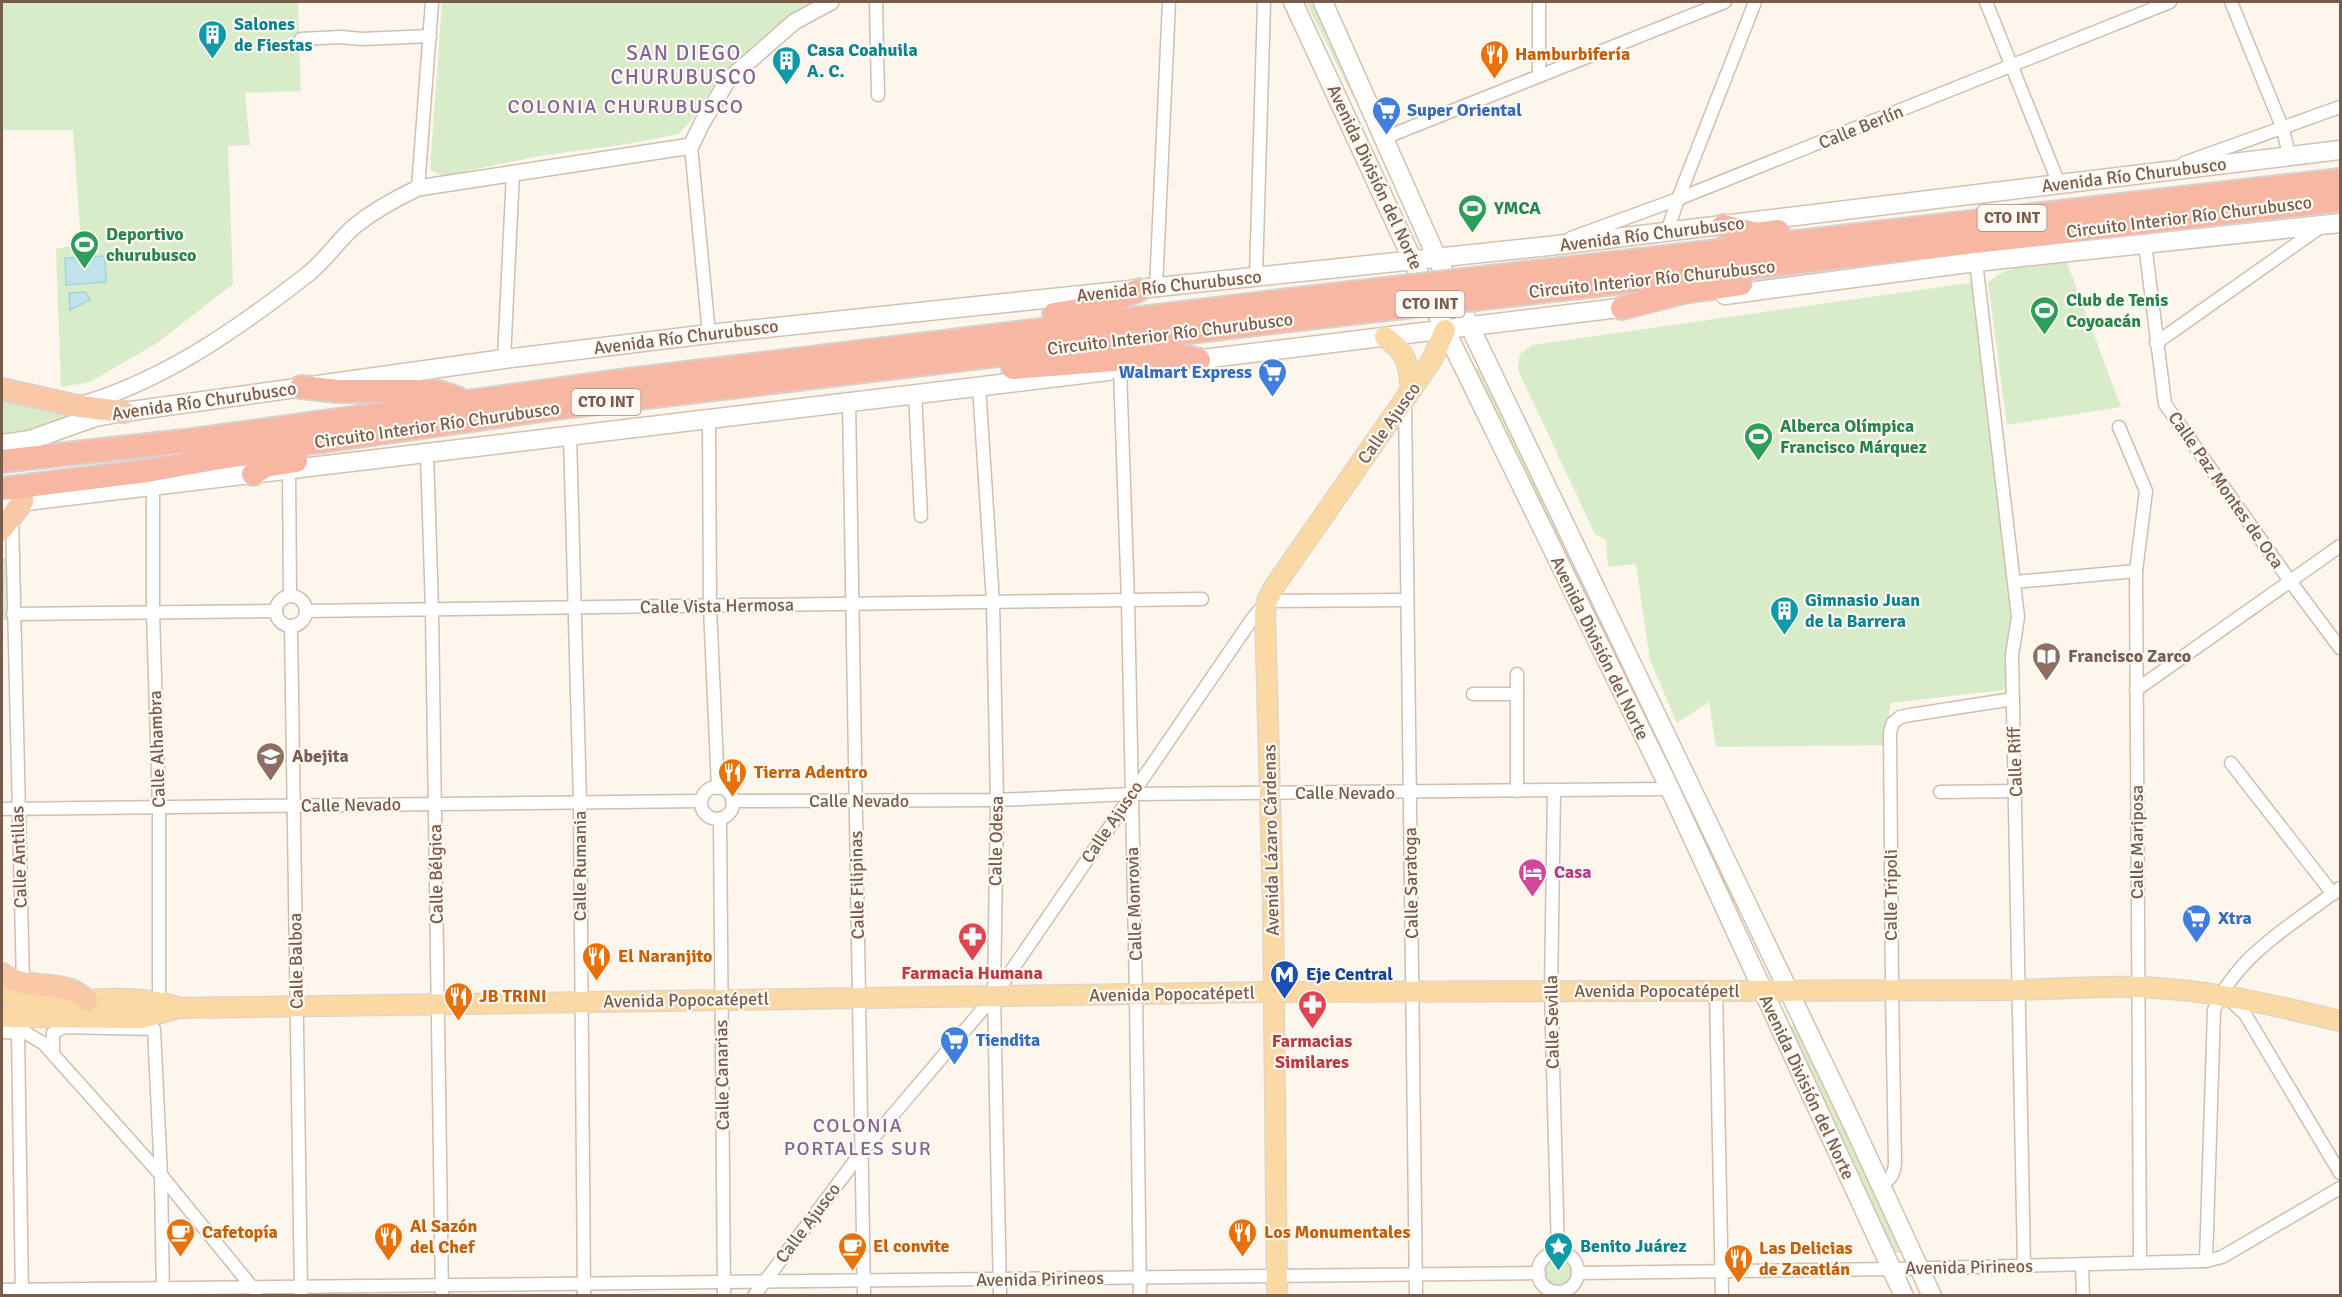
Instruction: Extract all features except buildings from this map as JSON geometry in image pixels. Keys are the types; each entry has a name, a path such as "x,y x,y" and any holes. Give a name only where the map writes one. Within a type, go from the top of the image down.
{"highway":[{"name":"Circuito Interior Río Churubusco","path":"2,489 147,471 468,411 934,344 1298,309 1561,279 1951,225 2340,180"},
{"name":"Circuito Interior Río Churubusco","path":"1561,279 1841,258 2340,200"},
{"path":"1723,226 1757,234 1919,214 1951,225"},
{"path":"1622,308 1684,292 1810,274 1841,258"},
{"path":"934,344 959,328 1090,308 1148,289"},
{"name":"Circuito Interior Río Churubusco","path":"2,461 468,411 623,399 866,371 1298,309"},
{"path":"866,371 927,378 1026,366 1178,355 1200,360"},
{"path":"253,474 265,466 336,453 426,441 468,411 435,391 338,391 301,387"},
{"path":"2,389 77,406 124,412"},
{"path":"2,974 8,979 23,983 71,990 87,1000"}],"main road":[{"name":"Avenida División del Norte","path":"1293,2 1445,330 1670,789 1904,1296"},
{"name":"Avenida División del Norte","path":"1323,2 1437,258 1472,327 1932,1296"},
{"name":"Avenida Río Churubusco","path":"2,444 30,440 94,417 504,359 709,334 1549,246 2340,150"},
{"name":"CTO INT","path":"9,512 153,486 1472,327 1976,262 2332,223"},
{"path":"1510,267 1519,249"},
{"path":"1499,251 1510,267 1515,300 1503,323"},
{"path":"1373,265 1387,279 1402,321 1402,327 1390,337 1406,358 1408,395"},
{"path":"1515,300 1534,319"},
{"name":"Calle Ajusco","path":"1267,601 1274,587 1435,356 1445,330"},
{"name":"Avenida Lázaro Cárdenas","path":"1267,601 1265,613 1274,992 1277,1286"},
{"path":"1719,898 1727,902 1753,956 1761,957 1766,945"},
{"name":"Avenida Popocatépetl","path":"2,1017 141,1018 179,1008 297,1005 722,999 1274,992 2019,990 2138,987 2220,995 2340,1021"},
{"name":"Avenida Popocatépetl","path":"2,994 34,999 140,999 157,1014"}],"street":[{"path":"418,188 432,2"},
{"path":"709,334 692,146 702,123 728,80 794,21 831,2"},
{"path":"876,2 878,95"},
{"path":"1148,289 1169,2"},
{"path":"1256,277 1264,2"},
{"path":"1539,2 1539,76"},
{"path":"1384,138 1725,2"},
{"path":"1667,232 1755,2"},
{"path":"1986,2 2060,184"},
{"name":"Calle Berlín","path":"1549,246 1678,200 2170,2"},
{"path":"2231,2 2283,129 2289,155"},
{"path":"301,39 430,36"},
{"path":"2157,172 2283,129 2340,106"},
{"path":"77,406 141,383 223,336 310,273 355,226 399,197 418,188 692,146"},
{"path":"504,359 513,172"},
{"path":"2156,343 2332,223"},
{"name":"Calle Paz Montes de Oca","path":"2145,244 2165,404 2340,648"},
{"name":"Calle Riff","path":"1976,262 2018,617 2012,655 2024,1266"},
{"name":"Calle Monrovia","path":"1120,369 1128,601 1140,1296"},
{"name":"Calle Odesa","path":"979,386 993,602 997,800 994,996 1000,1296"},
{"path":"915,394 921,516"},
{"name":"Calle Saratoga","path":"1408,395 1407,600 1416,1296"},
{"name":"Calle Filipinas","path":"849,402 864,1296"},
{"path":"709,419 710,607 718,788"},
{"name":"Calle Mariposa","path":"2119,427 2146,491 2136,571 2140,1263"},
{"name":"Calle Rumania","path":"570,436 580,802 584,1290"},
{"name":"Calle Bélgica","path":"427,453 432,610 442,1291"},
{"path":"289,470 290,596"},
{"name":"Calle Alhambra","path":"153,486 153,613 159,807 157,1014 163,1292"},
{"name":"Calle Antillas","path":"9,512 23,983"},
{"path":"2136,690 2340,546"},
{"path":"2015,582 2136,571"},
{"path":"290,596 302,600 306,611 302,621 291,626 281,622 276,611 280,601 290,596"},
{"name":"Calle Vista Hermosa","path":"306,611 1202,599"},
{"path":"1267,601 1407,600"},
{"name":"Calle Ajusco","path":"754,1296 863,1150 994,996 1131,794 1252,619 1267,601"},
{"path":"13,614 276,611"},
{"name":"Calle Balboa","path":"291,626 301,1292"},
{"path":"1517,674 1517,791"},
{"path":"1473,694 1517,694"},
{"name":"Calle Trípoli","path":"1881,1186 1890,1180 1895,1164 1890,732 1893,723 1900,717 2013,699"},
{"path":"2206,1261 2214,1010 2220,995 2236,974 2264,945 2337,891 2231,763"},
{"path":"718,788 726,790 732,801 729,812 720,819 706,815 701,801 707,791 718,788"},
{"name":"Calle Nevado","path":"732,801 997,800 1131,794 1554,792 1670,789"},
{"path":"1940,792 2016,791"},
{"name":"Calle Sevilla","path":"1554,792 1551,991 1558,1252"},
{"name":"Calle Nevado","path":"2,809 701,801"},
{"name":"Calle Canarias","path":"720,819 724,1289"},
{"path":"1716,991 1722,1296"},
{"path":"2220,995 2235,1003 2245,1014 2340,1173"},
{"path":"53,1053 53,1033 64,1027 157,1014"},
{"path":"2,1032 26,1033 36,1037 53,1053 161,1175 256,1292"},
{"path":"18,1033 22,1293"},
{"name":"Avenida Pirineos","path":"1578,1273 1919,1269 2206,1261 2222,1257 2340,1188"},
{"path":"1558,1252 1564,1253 1575,1261 1578,1273 1574,1284 1558,1294 1546,1288 1540,1281 1539,1273 1544,1259 1558,1252"},
{"path":"2082,1264 2083,1296"},
{"name":"Avenida Pirineos","path":"2,1290 22,1293 724,1289 764,1282 1140,1278 1277,1286 1415,1274 1539,1273"}],"green space":[{"path":"2,2 298,2 301,91 245,93 250,145 228,146 233,284 157,343 90,382 61,387 56,249 81,244 73,130 2,130"},
{"path":"442,2 826,2 791,15 744,54 720,76 690,122 678,134 627,144 539,156 444,176 430,170"},
{"path":"1306,2 1315,2 1353,88 1355,101"},
{"name":"Club de Tenis Coyoacán","path":"2066,260 2121,407 2007,425 1988,283 2014,268"},
{"path":"1976,282 2013,615 2004,690 1890,703 1887,745 1716,747 1709,702 1677,723 1650,660 1636,564 1608,567 1606,540 1595,534 1519,372 1520,354 1532,345"},
{"path":"1480,365 1747,924 1726,891 1474,374"},
{"path":"2,393 90,413 47,429 2,438"},
{"path":"2,558 9,558 10,620 2,620"},
{"path":"1798,1025 1905,1254 1892,1252 1784,1026"},
{"path":"1558,1259 1567,1263 1571,1272 1567,1281 1558,1285 1549,1281 1545,1272 1549,1263"}],"water":[{"name":"Deportivo churubusco","path":"105,256 106,282 66,285 65,258"},
{"path":"86,292 90,300 70,310 69,293"}],"place":[{"name":"Salones de Fiestas","path":"213,60"},
{"name":"Hamburbifería","path":"1494,80"},
{"name":"Casa Coahuila A. C.","path":"786,86"},
{"name":"Super Oriental","path":"1386,136"},
{"name":"YMCA","path":"1473,234"},
{"name":"Deportivo churubusco","path":"85,270"},
{"name":"Club de Tenis Coyoacán","path":"2045,336"},
{"name":"Walmart Express","path":"1273,398"},
{"name":"Alberca Olímpica Francisco Márquez","path":"1759,462"},
{"name":"Gimnasio Juan de la Barrera","path":"1784,636"},
{"name":"Francisco Zarco","path":"2047,682"},
{"name":"Abejita","path":"271,782"},
{"name":"Tierra Adentro","path":"733,798"},
{"name":"Casa","path":"1533,898"},
{"name":"Xtra","path":"2197,944"},
{"name":"Farmacia Humana","path":"972,962"},
{"name":"El Naranjito","path":"597,982"},
{"name":"Eje Central","path":"1285,1000"},
{"name":"JB TRINI","path":"458,1022"},
{"name":"Farmacias Similares","path":"1312,1030"},
{"name":"Tiendita","path":"955,1066"},
{"name":"Cafetopía","path":"181,1258"},
{"name":"Los Monumentales","path":"1243,1258"},
{"name":"Al Sazón del Chef","path":"389,1262"},
{"name":"El convite","path":"852,1272"},
{"name":"Benito Juárez","path":"1559,1272"},
{"name":"Las Delicias de Zacatlán","path":"1738,1284"}],"district":[{"name":"SAN DIEGO CHURUBUSCO","path":"684,65"},
{"name":"COLONIA CHURUBUSCO","path":"626,106"},
{"name":"COLONIA PORTALES SUR","path":"858,1136"}]}
